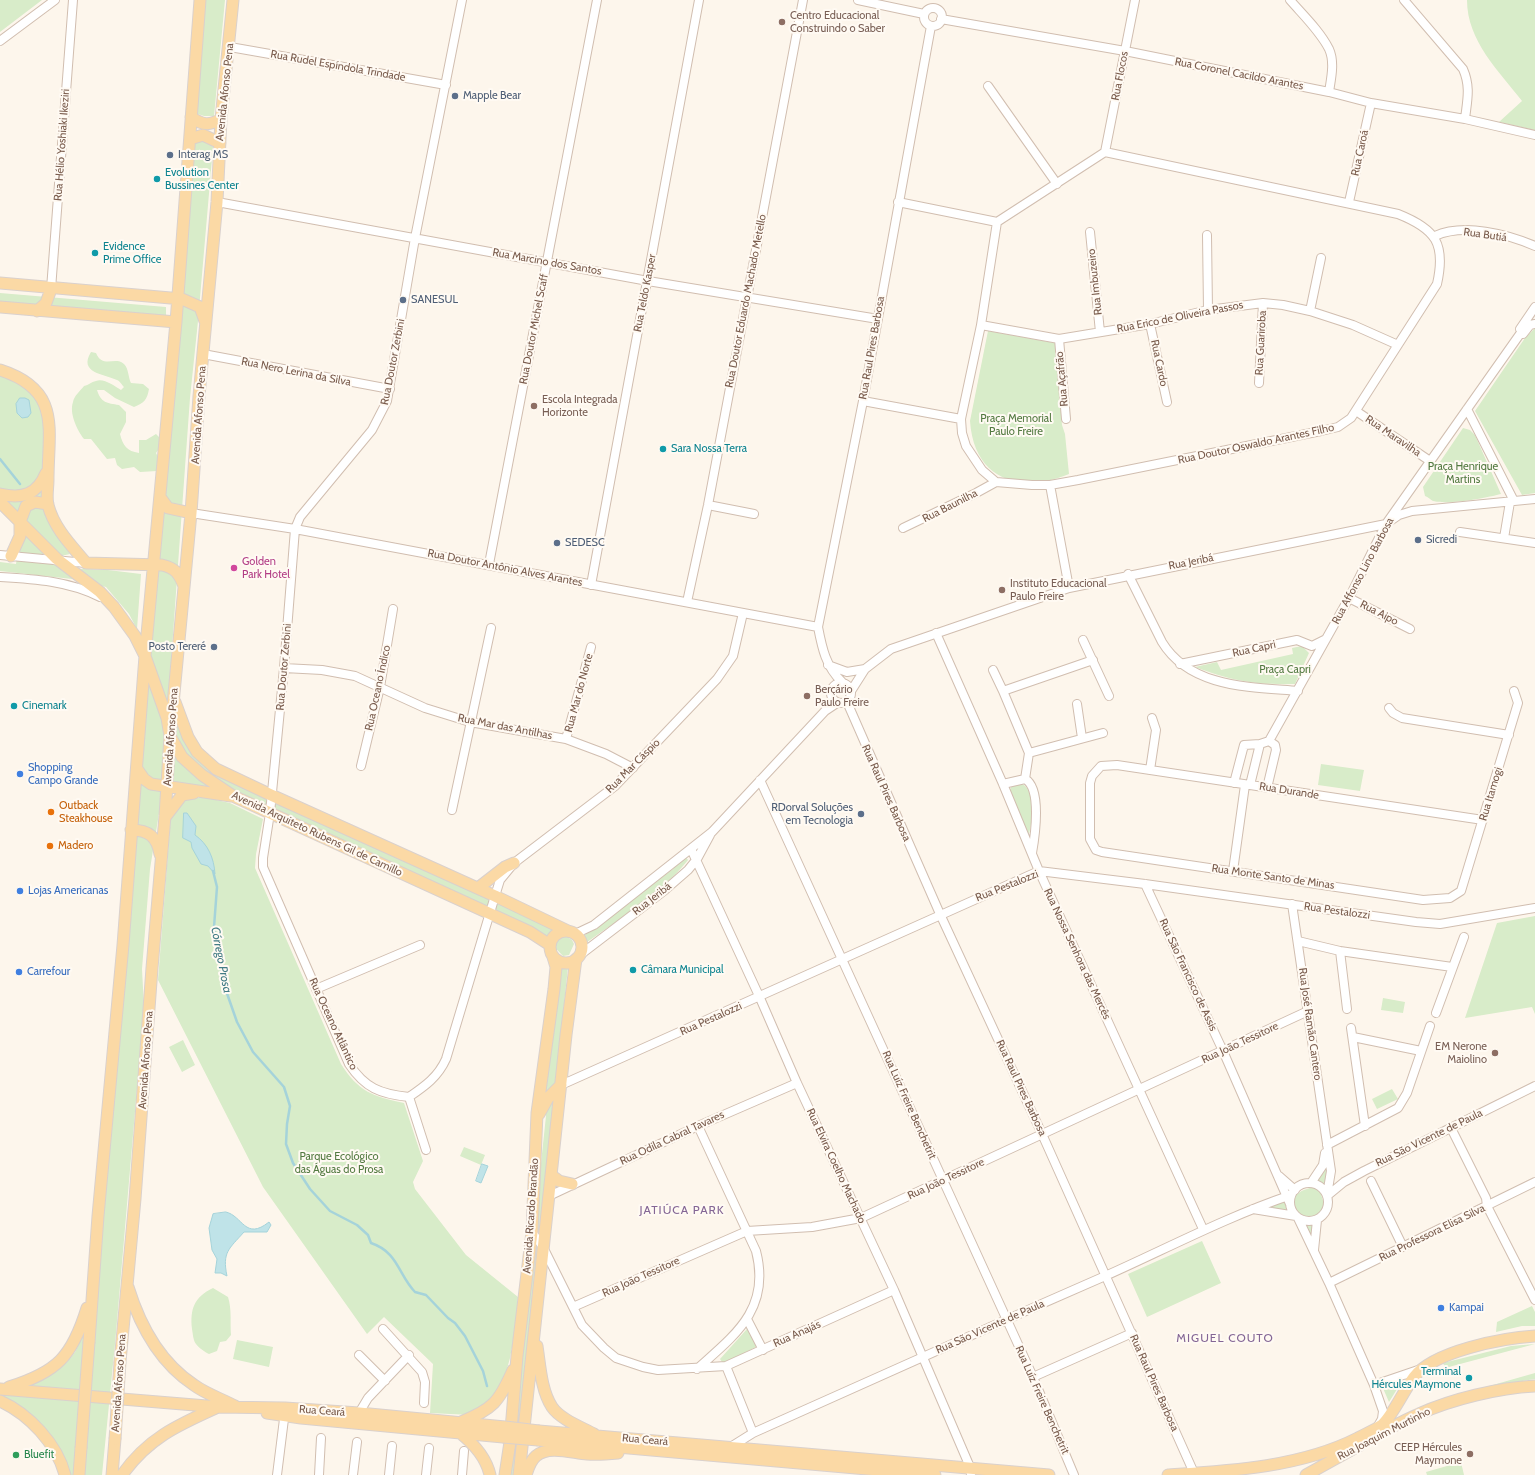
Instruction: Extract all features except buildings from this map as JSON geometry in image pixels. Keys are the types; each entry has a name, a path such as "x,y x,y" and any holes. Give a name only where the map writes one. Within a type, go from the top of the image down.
{"main road":[{"path":"78,1475 137,769 145,656 178,299 200,0"},
{"name":"Avenida Afonso Pena","path":"112,1475 126,1281 135,1199 152,968 166,816 170,736 191,513 203,354 217,202 221,119 230,47 233,0"},
{"path":"191,116 198,122 206,125 221,119"},
{"path":"190,139 203,135 220,143"},
{"path":"0,283 51,289 178,299 200,307 206,324"},
{"path":"37,310 46,303 51,289"},
{"path":"0,308 176,322"},
{"path":"0,370 34,388 45,404 49,416 50,437 48,504 54,522 86,563 162,565 176,570 180,574 184,586"},
{"path":"0,494 12,497 20,496 36,490 43,481 48,470"},
{"path":"160,497 168,508 191,513"},
{"name":"Avenida Arquiteto Rubens Gil de Camillo","path":"0,502 57,559 100,592 131,630 145,656 167,718 170,736 182,757 192,766 233,796 490,913 530,932 550,945"},
{"path":"5,556 20,536 20,522 23,510 31,502 48,504"},
{"name":"Avenida Arquiteto Rubens Gil de Camillo","path":"174,698 188,737 197,752 216,769 571,932"},
{"path":"137,769 148,783 204,793 233,796"},
{"path":"166,816 182,795 204,793"},
{"path":"132,830 142,830 154,838 159,848 161,869"},
{"path":"478,888 505,867 514,862"},
{"path":"571,932 578,937 582,948 578,957 564,963 553,957 550,945 556,934 571,932"},
{"name":"Avenida Ricardo Brandão","path":"505,1475 510,1442 517,1356 532,1232 537,1118 556,967 553,957"},
{"name":"Avenida Ricardo Brandão","path":"519,1475 561,1085 578,957"},
{"path":"537,1118 548,1098 561,1085"},
{"path":"551,1175 559,1181 572,1184"},
{"path":"126,1281 145,1330 166,1362 179,1375 195,1386 240,1408"},
{"path":"2,1389 36,1377 61,1362 72,1347 82,1325 94,1284"},
{"path":"534,1333 547,1396 553,1408 564,1417 598,1436"},
{"name":"Rua Joaquim Murtinho","path":"1193,1474 1216,1470 1269,1465 1328,1451 1345,1444 1382,1424 1422,1368 1434,1360 1478,1346 1514,1338 1535,1336"},
{"path":"490,1475 480,1452 460,1428 494,1404 504,1392 517,1356"},
{"name":"Rua Joaquim Murtinho","path":"1306,1475 1419,1414 1475,1397 1521,1387 1535,1386"},
{"name":"Rua Ceará","path":"2,1389 240,1408 538,1435 647,1450 754,1458 934,1475"},
{"path":"0,1401 10,1405 50,1442 65,1475"},
{"path":"122,1475 135,1458 159,1436 171,1428 219,1407"},
{"name":"Rua Ceará","path":"285,1412 358,1413 460,1428"},
{"name":"Rua Ceará","path":"538,1435 598,1436 970,1471 1049,1475"},
{"path":"526,1475 530,1463 536,1456 543,1452 558,1451 588,1454 609,1454 647,1450"},
{"path":"1249,1475 1269,1465"},
{"path":"1168,1475 1193,1474"}],"street":[{"path":"0,41 55,0"},
{"name":"Rua Hélio Yoshiaki Ikeziri","path":"51,289 73,0"},
{"name":"Rua Doutor Zerbini","path":"271,795 284,668 295,529 300,517 372,430 383,411 390,389 415,238 462,0"},
{"name":"Rua Doutor Michel Scaff","path":"489,564 597,0"},
{"name":"Rua Teldo Kasper","path":"591,585 699,0"},
{"name":"Rua Doutor Eduardo Machado Metello","path":"687,602 708,505 803,0"},
{"path":"858,0 924,14"},
{"name":"Rua Flocos","path":"1105,152 1135,0"},
{"path":"1290,0 1318,33 1329,50 1332,70 1329,92"},
{"path":"1404,0 1463,69 1469,90 1465,119"},
{"path":"935,4 941,13 942,19 938,24 931,26 924,20 924,14 935,4"},
{"name":"Rua Coronel Cacildo Arantes","path":"942,19 1125,51 1329,92 1371,103 1465,119 1535,135"},
{"name":"Rua Raul Pires Barbosa","path":"831,692 829,667 823,652 818,627 863,401 931,26"},
{"name":"Rua Rudel Espíndola Trindade","path":"230,47 446,85"},
{"path":"988,86 1057,184"},
{"name":"Rua Caroá","path":"1349,202 1371,103"},
{"path":"898,202 997,222 1105,152 1349,202 1398,214 1412,220 1435,236"},
{"name":"Rua Marcino dos Santos","path":"217,202 546,261 648,281 878,319"},
{"path":"996,482 982,470 966,446 962,433 961,419 981,325 997,222"},
{"name":"Rua Butiá","path":"1435,236 1446,232 1465,231 1523,241 1535,246"},
{"name":"Rua Imbuzeiro","path":"1090,232 1100,332"},
{"path":"1207,235 1208,310"},
{"name":"Rua Doutor Oswaldo Arantes Filho","path":"996,482 1050,485 1338,427 1351,418 1356,411 1437,284 1441,268 1440,252 1435,236"},
{"path":"1310,311 1321,258"},
{"name":"Rua Erico de Oliveira Passos","path":"981,325 1059,339 1150,324 1208,310 1263,303 1284,305 1310,311 1353,325 1398,345"},
{"name":"Rua Guariroba","path":"1259,383 1263,303"},
{"name":"Rua Affonso Lino Barbosa","path":"1520,334 1520,328 1535,307"},
{"name":"Rua Cardo","path":"1150,324 1167,402"},
{"name":"Rua Affonso Lino Barbosa","path":"1270,738 1298,691 1349,598 1386,524 1520,334 1523,334 1530,324 1535,324"},
{"name":"Rua Açafrão","path":"1059,339 1066,419"},
{"name":"Rua Nero Lerina da Silva","path":"203,354 390,389"},
{"path":"863,401 961,419"},
{"path":"1466,410 1512,502 1504,538"},
{"name":"Rua Maravilha","path":"1356,411 1430,461"},
{"name":"Rua Baunilha","path":"903,528 969,497 996,482"},
{"path":"1050,485 1069,588"},
{"name":"Rua Jeribá","path":"843,683 863,671 891,649 1069,588 1128,574 1386,524 1399,515 1412,511 1535,499"},
{"path":"708,505 754,514"},
{"name":"Rua Doutor Antônio Alves Arantes","path":"191,513 295,529 489,564 591,585 818,627"},
{"path":"1460,532 1535,543"},
{"path":"5,556 57,559 86,563"},
{"path":"1128,574 1162,642 1180,664 1208,678 1231,684 1298,691"},
{"path":"0,577 40,580 70,585 91,592 108,601"},
{"name":"Rua Aipo","path":"1349,598 1410,629"},
{"name":"Rua Oceano Índico","path":"360,766 380,687 393,609"},
{"name":"Rua Mar Cáspio","path":"495,896 500,880 514,862 597,801 633,768 717,679 733,656 743,613"},
{"path":"452,810 491,628"},
{"name":"Rua Nossa Senhora das Mercês","path":"936,633 1003,784 1039,871 1203,1229"},
{"name":"Rua Capri","path":"1180,664 1298,640 1312,646 1326,639"},
{"path":"1083,640 1109,696"},
{"name":"Rua Mar do Norte","path":"566,739 591,648"},
{"path":"1003,691 1093,660"},
{"path":"829,667 847,672 863,671"},
{"name":"Rua Raul Pires Barbosa","path":"829,667 843,683"},
{"name":"Rua Mar das Antilhas","path":"284,668 305,668 340,672 355,676 425,708 470,722 566,739 606,754 633,768"},
{"path":"993,670 1029,753 1024,779"},
{"name":"Rua Jeribá","path":"851,691 863,671"},
{"path":"843,683 851,691 847,702 837,703 831,692 834,685 843,683"},
{"name":"Rua Itamogi","path":"1456,896 1461,891 1509,735 1518,703 1514,691"},
{"name":"Rua Jeribá","path":"825,711 831,692"},
{"name":"Rua Raul Pires Barbosa","path":"847,702 940,914 1132,1333 1193,1474"},
{"name":"Rua Jeribá","path":"571,932 594,925 712,832 825,711 837,703"},
{"path":"1077,704 1082,738"},
{"path":"1389,708 1393,713 1402,718 1509,735"},
{"path":"1150,770 1156,730 1152,718"},
{"path":"1029,753 1103,733"},
{"path":"1234,783 1244,745 1260,744 1270,738 1275,745 1276,750 1267,788"},
{"path":"1233,871 1247,785 1260,744"},
{"name":"Rua Durande","path":"1093,845 1090,839 1090,783 1096,771 1101,766 1109,765 1483,820"},
{"path":"1003,784 1024,779 1029,781 1032,786 1036,812 1032,854"},
{"name":"Rua Luíz Freire Benchetrit","path":"760,780 1033,1377 1074,1475"},
{"name":"Rua Oceano Atlântico","path":"271,795 263,867 349,1064 357,1076 368,1086 391,1095 409,1097"},
{"name":"Rua Jeribá","path":"578,957 665,890 688,870 697,859 712,832"},
{"name":"Rua Monte Santo de Minas","path":"1093,845 1096,850 1102,852 1423,900 1437,900 1456,896"},
{"name":"Rua Elvira Coelho Machado","path":"691,849 697,859 760,998 797,1083 894,1290 924,1357 970,1471"},
{"name":"Rua Pestalozzi","path":"561,1085 760,998 940,914 1039,871 1440,924 1535,908"},
{"name":"Rua São Francisco de Assis","path":"1145,884 1223,1051 1278,1176 1290,1196"},
{"path":"426,1150 409,1097 434,1079 441,1069 495,896"},
{"name":"Rua José Ramão Cantero","path":"1292,904 1326,1145"},
{"path":"1436,1013 1464,937"},
{"path":"1298,941 1340,951 1452,967"},
{"path":"316,990 420,945"},
{"path":"1340,951 1347,1009"},
{"name":"Rua João Tessitore","path":"573,1307 747,1231 812,1227 861,1218 1308,1011"},
{"path":"1326,1145 1398,1108 1404,1102 1430,1026"},
{"path":"1351,1028 1365,1126"},
{"path":"1353,1037 1421,1051"},
{"name":"Rua Odila Cabral Tavares","path":"549,1196 698,1126 797,1083"},
{"name":"Rua São Vicente de Paula","path":"1327,1196 1344,1182 1364,1171 1535,1086"},
{"path":"697,1369 729,1341 747,1319 757,1296 760,1282 760,1267 756,1251 698,1126"},
{"path":"1451,1128 1486,1198 1487,1206 1535,1300"},
{"path":"1311,1183 1323,1165 1326,1145"},
{"path":"1253,1209 1297,1217 1308,1222 1317,1220 1326,1212 1331,1171 1326,1145"},
{"path":"1371,1180 1403,1247"},
{"name":"Rua Professora Elisa Silva","path":"1329,1283 1535,1182"},
{"path":"1327,1196 1318,1185 1311,1183 1304,1184 1290,1196 1292,1212 1297,1217 1314,1251 1374,1385 1383,1411 1381,1421 1377,1427"},
{"name":"Rua São Vicente de Paula","path":"729,1448 753,1433 1105,1276 1203,1229 1290,1196"},
{"path":"1314,1251 1317,1220"},
{"name":"Rua Anajás","path":"532,1232 543,1247 582,1325 616,1358 643,1367 658,1370 697,1369 726,1366 894,1290"},
{"path":"747,1319 763,1350"},
{"path":"384,1329 409,1355 422,1372 425,1382 424,1403"},
{"path":"1033,1377 1132,1333"},
{"path":"359,1355 384,1381"},
{"path":"358,1413 368,1398 409,1355"},
{"path":"726,1366 753,1433"},
{"path":"1374,1385 1422,1368"},
{"path":"278,1475 285,1412"},
{"path":"319,1475 321,1438"},
{"path":"353,1475 357,1442"},
{"path":"389,1475 392,1446"},
{"path":"426,1475 429,1448"},
{"path":"462,1475 464,1451"}],"green space":[{"path":"0,0 42,0 0,32"},
{"path":"204,0 225,0 214,116 204,116 195,113"},
{"path":"1467,0 1535,0 1535,130 1499,122 1522,101 1494,67 1478,42 1468,15"},
{"path":"202,140 208,142 213,147 190,398 161,801 150,869 142,969 144,1007 115,1344 102,1475 81,1475 148,667 159,564 192,144"},
{"path":"0,293 166,307 166,317 0,303"},
{"path":"1535,328 1535,493 1522,495 1475,411 1525,338"},
{"name":"Praça Memorial Paulo Freire","path":"988,331 1055,343 1062,425 1065,434 1069,474 1051,480 1017,482 1003,477 990,469 980,457 973,441 970,421"},
{"path":"91,352 96,353 102,360 117,361 124,364 127,368 131,383 143,384 149,389 144,401 134,407 115,398 104,390 97,390 100,398 105,402 119,405 126,412 126,422 120,434 124,445 131,451 139,453 139,440 146,440 156,434 161,439 161,446 156,453 159,459 157,471 140,472 134,467 122,469 117,465 115,458 107,459 91,439 84,439 79,431 74,421 72,406 77,394 84,386 99,380 109,383 121,390 124,387 120,382 90,369 88,359"},
{"path":"0,375 14,380 22,385 34,397 41,411 44,427 42,494 44,510 48,522 70,554 61,556 0,496"},
{"name":"Praça Henrique Martins","path":"1463,428 1470,430 1475,435 1501,494 1457,502 1433,501 1425,496 1423,487"},
{"path":"26,535 63,568 108,570 141,574 137,629 129,614 106,587 72,579 0,571 0,562 16,564 18,551"},
{"name":"Praça Capri","path":"1302,646 1309,653 1295,684 1268,684 1232,679 1195,667 1217,662 1221,670 1293,654 1292,648"},
{"path":"176,709 182,732 190,748 195,755 220,777 555,928 572,940 574,944 569,955 563,956 547,939 270,809 173,785"},
{"path":"1321,764 1364,770 1360,791 1318,785"},
{"path":"1021,783 1030,793 1032,800 1032,816 1028,838 1010,790 1012,785"},
{"name":"Parque Ecológico das Águas do Prosa","path":"203,797 230,803 263,819 256,854 255,868 341,1064 360,1087 383,1098 404,1103 423,1161 413,1182 415,1189 466,1255 518,1297 515,1331 510,1358 502,1387 494,1401 471,1415 430,1413 433,1364 384,1317 367,1334 263,1187 158,980 171,815 182,801"},
{"path":"685,856 688,860 665,884 638,906 582,946 581,939 585,935 673,869"},
{"path":"1535,916 1535,1014 1532,1007 1465,1018 1497,923"},
{"path":"558,962 567,962 568,967 513,1475 508,1475 546,1116 544,1097 551,1052 557,992"},
{"path":"1383,998 1405,1002 1403,1013 1381,1010"},
{"path":"183,1040 195,1065 182,1072 169,1047"},
{"path":"1392,1089 1398,1099 1377,1109 1372,1099"},
{"path":"464,1147 485,1155 481,1165 460,1156"},
{"path":"1328,1163 1326,1180 1321,1194 1324,1204 1323,1209 1316,1217 1313,1246 1301,1215 1298,1213 1259,1208 1289,1198 1285,1188 1288,1187 1298,1194 1301,1191 1311,1187 1319,1179"},
{"path":"1202,1241 1221,1283 1147,1317 1128,1274"},
{"path":"213,1288 228,1297 231,1335 226,1341 220,1342 217,1351 209,1354 200,1348 195,1342 192,1329 192,1315 197,1300 201,1295"},
{"path":"1532,1306 1535,1312 1535,1326 1522,1326 1496,1332 1497,1322"},
{"path":"87,1317 74,1475 68,1475 54,1441 0,1398 0,1394 41,1379 60,1368 68,1361 77,1348"},
{"path":"747,1329 750,1329 756,1347 726,1362 722,1362 720,1359"},
{"path":"237,1340 273,1347 269,1367 233,1359"},
{"path":"1535,1344 1445,1368 1443,1363 1511,1346"},
{"path":"1535,1373 1535,1379 1497,1385 1454,1396"},
{"path":"1404,1378 1389,1402 1382,1386"},
{"path":"1461,1462 1464,1475 1427,1475 1426,1472"}],"water":[{"path":"20,398 29,400 31,413 28,417 22,418 17,413 16,404"},
{"path":"184,813 187,813 196,826 195,835 210,852 215,874 208,866 201,864 192,848 191,842 183,838"},
{"path":"482,1164 488,1166 481,1183 476,1181"},
{"path":"226,1212 232,1214 249,1228 255,1229 269,1222 271,1225 267,1232 244,1232 234,1243 226,1256 225,1261 227,1276 221,1273 215,1273 217,1259 212,1250 209,1228 213,1214"}],"waterway":[{"name":"Córrego Prosa","path":"0,459 20,484"},
{"name":"Córrego Prosa","path":"213,871 217,887 214,927 223,982 237,1022 253,1052 284,1087 290,1106 286,1144 293,1163 310,1189 330,1211 357,1225 368,1235 371,1243 387,1252 397,1264 409,1285 415,1292 426,1295 448,1318 455,1323 465,1336 483,1371 487,1386"}],"place":[{"name":"Centro Educacional Construindo o Saber","path":"782,22"},
{"name":"Mapple Bear","path":"455,96"},
{"name":"Interag MS","path":"170,155"},
{"name":"Evolution Bussines Center","path":"157,179"},
{"name":"Evidence Prime Office","path":"95,253"},
{"name":"SANESUL","path":"403,300"},
{"name":"Escola Integrada Horizonte","path":"534,406"},
{"name":"Sara Nossa Terra","path":"663,449"},
{"name":"Sicredi","path":"1418,540"},
{"name":"SEDESC","path":"557,543"},
{"name":"Golden Park Hotel","path":"234,568"},
{"name":"Instituto Educacional Paulo Freire","path":"1002,590"},
{"name":"Posto Tereré","path":"214,647"},
{"name":"Berçário Paulo Freire","path":"807,696"},
{"name":"Cinemark","path":"14,706"},
{"name":"Shopping Campo Grande","path":"20,774"},
{"name":"Outback Steakhouse","path":"51,812"},
{"name":"RDorval Soluções em Tecnologia","path":"861,814"},
{"name":"Madero","path":"50,846"},
{"name":"Lojas Americanas","path":"20,891"},
{"name":"Câmara Municipal","path":"633,970"},
{"name":"Carrefour","path":"19,972"},
{"name":"EM Nerone Maiolino","path":"1495,1053"},
{"name":"Kampai","path":"1441,1308"},
{"name":"Terminal Hércules Maymone","path":"1469,1378"},
{"name":"CEEP Hércules Maymone","path":"1470,1454"},
{"name":"Bluefit","path":"16,1455"}],"district":[{"name":"JATIÚCA PARK","path":"682,1210"},
{"name":"MIGUEL COUTO","path":"1225,1338"}]}
